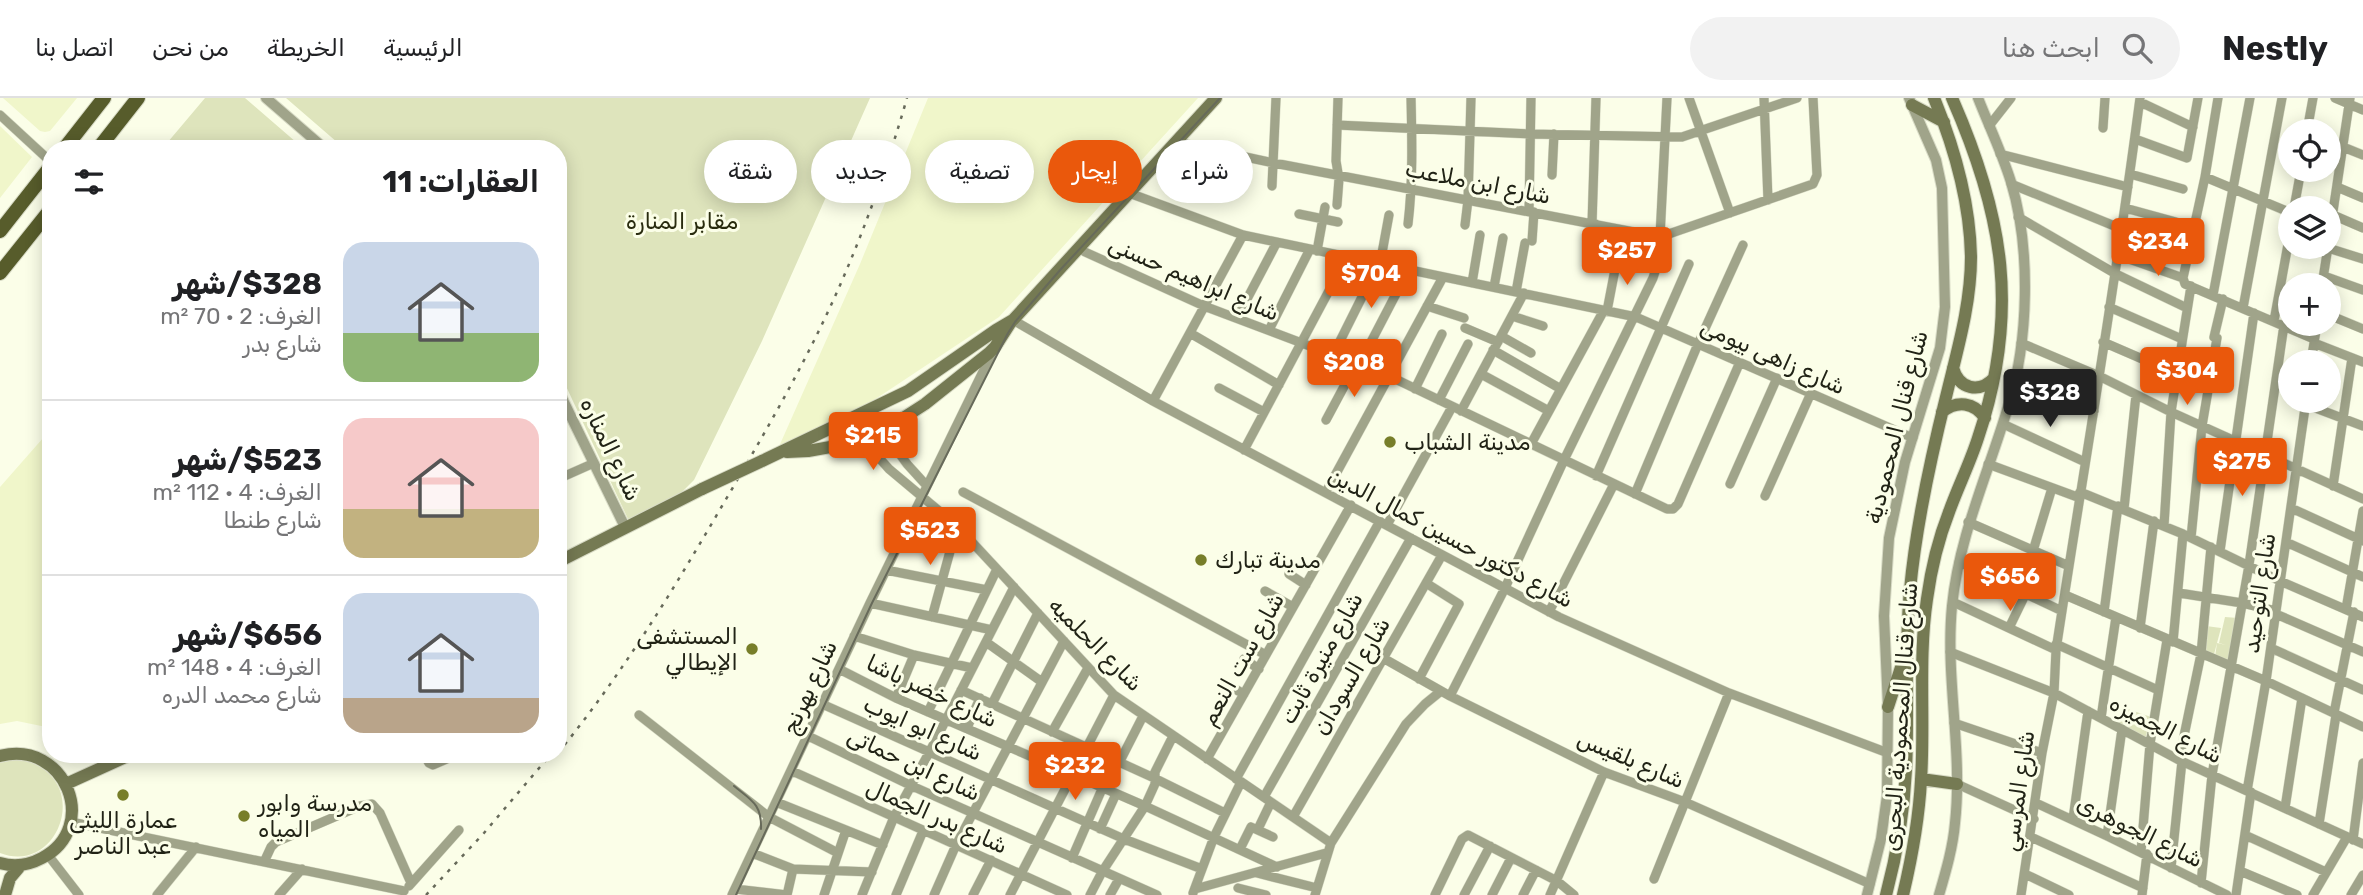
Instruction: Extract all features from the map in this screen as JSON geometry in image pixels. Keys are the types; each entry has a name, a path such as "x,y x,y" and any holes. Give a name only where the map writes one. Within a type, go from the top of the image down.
{"main road":[{"path":"71,140 104,98"},
{"path":"105,140 138,98"},
{"path":"1178,140 1216,98"},
{"name":"شارع قنال المحمودية البحرى","path":"1886,895 1898,844 1904,794 1906,651 1909,592 1917,533 1968,295 1970,241 1960,176 1934,98"},
{"name":"شارع قنال المحمودية البحرى","path":"1903,895 1914,838 1921,779 1922,656 1927,597 1939,540 1984,418 1994,378 2003,302 1999,245 1979,165 1952,98"},
{"path":"1911,102 1944,122"},
{"path":"1142,179 1156,164"},
{"path":"0,231 42,176"},
{"path":"783,452 807,451 864,441 944,390 995,347 1013,320 1120,203"},
{"path":"2,266 42,219"},
{"path":"567,558 702,489 869,411 934,374 1013,320"},
{"path":"1953,368 1958,381 1970,388 1984,387 1994,378"},
{"path":"1942,412 1953,405 1965,404 1976,409 1984,418"},
{"path":"1888,707 1906,651"},
{"path":"0,756 11,753 29,754 42,759"},
{"path":"0,863 21,865 48,855 58,846 71,821 72,808 66,783 48,763"},
{"path":"66,783 112,763"},
{"path":"1921,779 1957,784"},
{"path":"5,895 9,878 21,865"}],"street":[{"path":"266,98 315,140"},
{"path":"1272,186 1276,98"},
{"path":"1337,205 1338,98"},
{"path":"1408,223 1411,188 1411,98"},
{"path":"1465,225 1471,98"},
{"path":"1194,892 1239,780 1384,523 1481,374 1512,316 1520,293 1529,242 1531,98"},
{"path":"1595,253 1596,98"},
{"path":"1251,874 1316,892 1331,843 1406,724 1425,704 1446,694 1505,588 1653,278 1658,262 1660,237 1667,98"},
{"path":"1689,98 1730,213"},
{"path":"1764,98 1768,200"},
{"path":"1337,125 1530,134 1682,137 1797,98"},
{"name":"شارع ابن ملاعب","path":"1253,158 1660,237 1809,186 1816,180 1814,98"},
{"path":"1939,895 1953,840 1957,784 1950,652 1953,602 1968,522 2003,424 2015,383 2021,343 2024,276 2018,217 2011,184 1978,98"},
{"path":"1989,126 2011,98"},
{"path":"2103,128 2105,98"},
{"path":"2135,139 2186,158 2189,156 2198,98"},
{"path":"2218,98 2205,177 2183,278 2185,284 2278,323"},
{"path":"2213,295 2250,98"},
{"path":"2243,308 2282,98"},
{"path":"2309,119 2313,98"},
{"path":"2335,98 2350,101 2363,110"},
{"path":"2140,100 2193,127"},
{"name":"شارع المرسي","path":"2021,895 2042,753 2054,693 2056,647 2116,274 2140,100"},
{"path":"2336,196 2350,101"},
{"name":"شارع قنال المحمودية","path":"1868,890 1884,817 1888,753 1884,616 1886,564 1896,500 1940,348 1945,293 1940,174 1911,102"},
{"path":"0,116 42,156"},
{"path":"1552,175 1554,134"},
{"path":"2343,147 2363,155"},
{"path":"2000,154 2129,187"},
{"path":"2130,174 2183,189"},
{"path":"2205,177 2278,207"},
{"path":"2011,184 2122,234 2173,253"},
{"path":"2337,187 2363,198"},
{"name":"شارع زاهى بيومى","path":"1142,198 1243,235 1636,317 1913,438"},
{"path":"1269,331 1313,250 1325,207"},
{"path":"2125,208 2176,222"},
{"path":"1299,214 1338,222"},
{"path":"1380,264 1389,215"},
{"path":"2018,217 2116,274 2187,308"},
{"path":"2341,218 2363,228"},
{"path":"1629,257 1634,232"},
{"path":"1153,401 1243,235"},
{"path":"1472,283 1480,235"},
{"path":"1494,287 1503,238"},
{"path":"1237,318 1277,242"},
{"path":"1635,494 1743,245"},
{"path":"2341,245 2363,259"},
{"name":"شارع ابراهيم حسنى","path":"1079,247 1204,306 1389,376 1667,509 1673,509 1678,504 1740,362"},
{"path":"2118,255 2183,278"},
{"path":"1244,450 1347,257"},
{"path":"1531,444 1606,310 1617,259"},
{"path":"2274,321 2285,259"},
{"path":"1596,476 1689,264"},
{"path":"1326,421 1409,269"},
{"path":"1326,492 1443,277"},
{"path":"1333,355 1365,291 1363,287 1335,279"},
{"path":"2341,285 2363,290"},
{"path":"2164,526 2171,412 2191,286"},
{"path":"2031,837 2142,893 2150,744 2158,691 2179,593 2217,338 2214,337 2223,299"},
{"path":"1427,306 1465,323 1561,389"},
{"path":"2109,307 2182,339"},
{"path":"2171,868 2180,761 2201,654 2207,596 2254,313"},
{"path":"1512,316 1543,326"},
{"name":"شارع دكتور حسين كمال الدين","path":"1013,320 1153,401 1549,612 1728,693 1888,753"},
{"path":"2341,320 2363,329"},
{"path":"1190,332 1279,385"},
{"path":"1415,389 1442,334"},
{"path":"2202,883 2212,775 2249,565 2283,336"},
{"path":"2304,336 2363,362"},
{"path":"2313,350 2315,336"},
{"path":"2103,342 2177,374"},
{"path":"1497,343 1531,353"},
{"path":"2021,343 2099,376 2171,412 2363,499"},
{"path":"1438,400 1468,344"},
{"name":"شارع بهرنج","path":"733,892 995,347"},
{"path":"2333,486 2352,358"},
{"path":"1481,374 1549,411"},
{"path":"1730,484 1776,378"},
{"path":"2015,383 2094,411"},
{"path":"1219,388 1264,412"},
{"path":"1765,496 1811,393"},
{"path":"2104,612 2136,395"},
{"path":"869,411 927,486"},
{"name":"شارع التوحيد","path":"2236,895 2305,413"},
{"path":"2331,413 2363,426"},
{"name":"شارع المناره","path":"567,417 594,463 625,527"},
{"name":"شارع الحلميه","path":"850,420 864,441 890,469 957,526 1114,695 1331,843"},
{"path":"2003,424 2085,462"},
{"path":"567,476 594,463"},
{"path":"1988,464 2052,488 2121,508 2354,613"},
{"path":"1549,612 1614,484"},
{"path":"2034,551 2052,488"},
{"path":"963,492 1266,655"},
{"name":"شارع ست النعم","path":"1208,759 1351,505"},
{"path":"2291,508 2361,540"},
{"path":"2319,824 2335,714 2354,613 2353,572 2361,540 2363,511"},
{"path":"1968,522 2069,566"},
{"path":"2140,628 2154,522"},
{"path":"932,617 957,526"},
{"name":"شارع منيرة ثابت","path":"1240,849 1250,828 1258,829 1267,800 1411,538"},
{"path":"2286,542 2363,577"},
{"name":"شارع السودان","path":"1293,817 1442,555"},
{"path":"1959,562 2062,611"},
{"path":"928,712 997,569"},
{"path":"886,570 987,590"},
{"path":"1289,574 1306,584"},
{"path":"1419,679 1459,604 1426,583"},
{"path":"862,895 894,817 947,720 1014,587"},
{"path":"1265,591 1293,607"},
{"path":"2179,593 2207,596 2276,612 2363,652"},
{"path":"2008,628 2025,595"},
{"path":"2065,595 2266,681 2363,727"},
{"path":"1953,602 2008,628 2108,667 2158,691"},
{"path":"870,603 992,630"},
{"path":"992,704 1038,613"},
{"path":"2101,718 2116,617"},
{"path":"854,636 914,655 972,668"},
{"path":"934,895 956,845 1064,641"},
{"path":"986,642 1042,682"},
{"path":"2271,648 2363,690"},
{"name":"شارع الجميزه","path":"1950,652 2054,693 2180,761 2363,845"},
{"path":"896,698 914,655"},
{"name":"شارع بلقيس","path":"1383,658 1446,694 1604,772 1685,802 1868,890"},
{"path":"1244,659 1259,669"},
{"path":"1052,732 1088,668"},
{"name":"شارع خضر باشا","path":"839,669 896,698 1278,867"},
{"path":"1224,683 1244,694"},
{"path":"961,690 1225,813"},
{"path":"1654,879 1728,693"},
{"path":"1010,895 1114,695"},
{"path":"967,728 980,698"},
{"path":"2285,808 2302,698"},
{"name":"شارع ابو ايوب","path":"822,704 1100,829 1202,869"},
{"path":"2073,820 2088,711"},
{"path":"639,715 769,817 838,853"},
{"path":"1118,763 1143,716"},
{"path":"1954,723 2042,753"},
{"path":"2107,836 2122,729"},
{"name":"شارع ابن حماتى","path":"807,736 1157,895"},
{"path":"1090,895 1145,806 1173,736"},
{"path":"2313,895 2350,838 2363,762"},
{"name":"شارع بدر الجمال","path":"792,771 1067,895"},
{"path":"1550,895 1604,772"},
{"path":"1957,784 2034,819"},
{"path":"1072,858 1102,789"},
{"path":"1100,829 1116,794"},
{"path":"776,802 883,845"},
{"name":"شارع الجوهرى","path":"2036,803 2227,895"},
{"path":"265,860 276,842 360,806 372,804 380,813 411,883"},
{"path":"71,821 265,860 402,893 459,830"},
{"path":"1258,829 1273,837"},
{"path":"824,895 846,830"},
{"path":"896,895 923,831"},
{"path":"2245,835 2326,872"},
{"path":"1435,895 1463,837 1470,836 1557,881 1574,895"},
{"path":"157,895 196,846"},
{"path":"1464,895 1490,846"},
{"path":"752,853 793,869 872,872"},
{"path":"1194,892 1326,853"},
{"path":"48,855 79,895"},
{"path":"1492,895 1511,858"},
{"path":"973,895 990,860"},
{"path":"279,895 302,869"},
{"path":"733,892 787,895 793,869"},
{"path":"1523,895 1536,870"},
{"path":"2240,871 2297,895"},
{"path":"1236,891 1251,874"},
{"path":"2025,874 2069,895"},
{"path":"2351,895 2363,875"},
{"path":"1110,895 1119,879"},
{"path":"1130,895 1134,885"},
{"path":"1236,891 1266,895"}],"shaded area":[{"path":"3,98 77,98 50,131 45,132 40,131"},
{"path":"928,98 1198,98 1160,140 1156,140 1156,144 1142,160 1142,140 1048,140 1048,203 1103,203 999,317 868,404 777,451 885,203 911,203 911,140"},
{"path":"0,126 32,157 0,198"},
{"path":"42,439 42,726 17,721 0,724 0,487"}],"green space":[{"path":"205,98 245,98 294,140 170,140"},
{"name":"مقابر المنارة","path":"286,98 870,98 851,140 811,140 811,203 823,203 762,341 694,480 674,500 628,519 567,388 567,140 335,140"},
{"path":"2225,617 2238,618 2229,664 2215,657 2217,643 2226,645 2219,643"},
{"path":"2206,626 2221,628 2213,658 2203,653 2204,639 2208,640 2205,638"},
{"path":"2122,707 2151,717 2145,739 2120,726"},
{"path":"17,759 41,768 56,783 62,801 61,820 53,837 40,850 21,856 0,853 0,763"}],"tram line":[{"path":"736,895 872,603 1008,333 1061,269 1220,98"},
{"path":"734,786 757,808 761,829"}],"railway":[{"path":"567,742 665,602 797,374 857,244 884,172 907,98"},
{"path":"426,895 484,833 543,763"}],"place":[{"name":"مدينة الشباب","path":"1390,442"},
{"name":"مدينة تبارك","path":"1201,560"},
{"name":"المستشفى الإيطالي","path":"752,649"},
{"name":"عمارة الليثى عبد الناصر","path":"123,795"},
{"name":"مدرسة وابور المياه","path":"244,816"}]}
